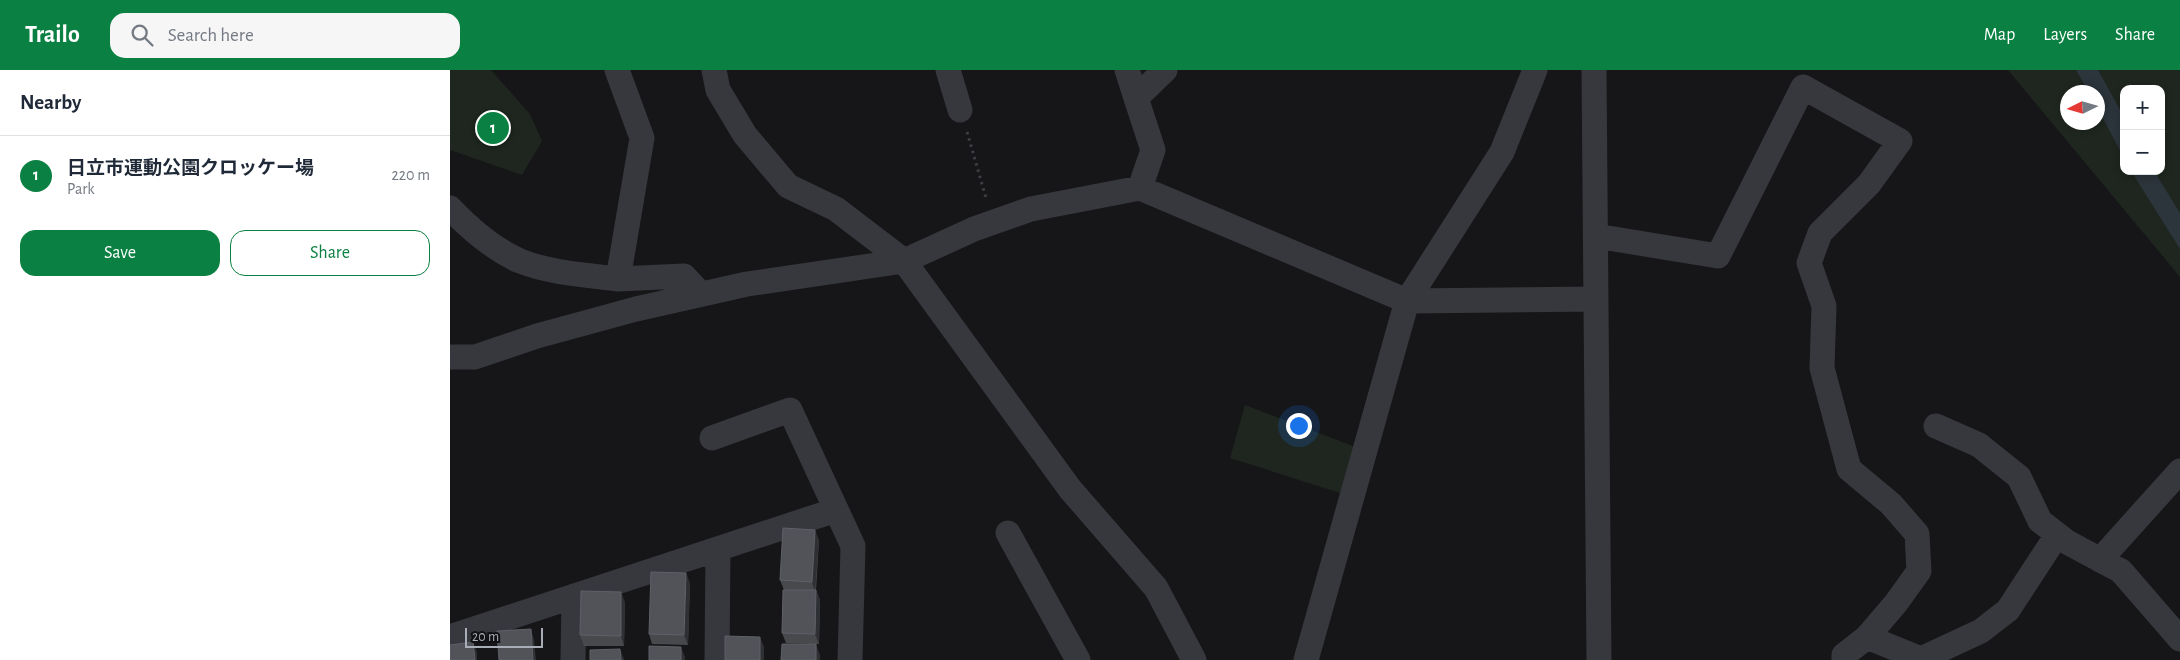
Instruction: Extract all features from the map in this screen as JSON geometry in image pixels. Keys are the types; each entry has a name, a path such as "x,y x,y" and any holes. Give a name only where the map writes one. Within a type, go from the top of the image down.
{"street":[{"path":"617,70 642,138 618,279"},
{"path":"714,70 718,90 745,135 788,186 836,209 904,261 1070,489 1156,588 1194,660"},
{"path":"948,70 960,110"},
{"path":"1127,70 1153,150 1140,188"},
{"path":"1136,98 1165,70"},
{"path":"1306,660 1408,301 1502,152 1535,70"},
{"path":"1594,70 1599,660"},
{"path":"1596,236 1718,256 1803,87 1900,142 1870,184 1820,233 1809,263 1824,306 1822,368 1849,469 1891,504 1917,534 1919,571 1896,603 1867,637 1844,655 1844,660"},
{"path":"450,357 475,357 537,336 747,284 904,261 1031,209 1140,188 1408,301 1596,300"},
{"path":"450,208 486,241 520,261 568,273 618,279 684,276 701,294"},
{"path":"712,438 790,410 853,546 850,660"},
{"path":"1936,426 1978,445 2019,477 2040,521 2058,535 2121,571 2180,639"},
{"path":"2100,560 2180,471"},
{"path":"450,636 836,510"},
{"path":"1008,533 1078,660"},
{"path":"1867,637 1920,660 1981,631 2008,610 2058,535"},
{"path":"717,660 718,549"},
{"path":"573,660 574,596"}],"path":[{"path":"960,110 993,223"}],"shaded area":[{"path":"450,70 491,70 530,114 542,141 522,175 450,150"},
{"path":"2008,70 2180,70 2180,277"},
{"path":"2076,70 2098,70 2120,110 2120,150 2105,122 2105,85 2085,85"},
{"path":"2134,175 2156,175 2180,213 2180,249"},
{"path":"1245,405 1358,448 1340,493 1230,458"}],"building":[{"path":"783,528 815,530 812,582 780,580"},
{"path":"651,572 686,573 684,635 649,634"},
{"path":"783,590 816,590 815,634 782,633"},
{"path":"581,591 621,592 621,636 580,635"},
{"path":"531,629 533,660 499,660 497,631"},
{"path":"725,636 760,637 760,660 725,660"},
{"path":"473,642 475,660 450,660 450,645"},
{"path":"782,644 816,644 816,660 781,660"},
{"path":"649,646 681,647 681,660 649,660"},
{"path":"620,649 621,660 590,660 590,650"}],"place":[{"name":"日立市運動公園クロッケー場","path":"493,128"}]}
